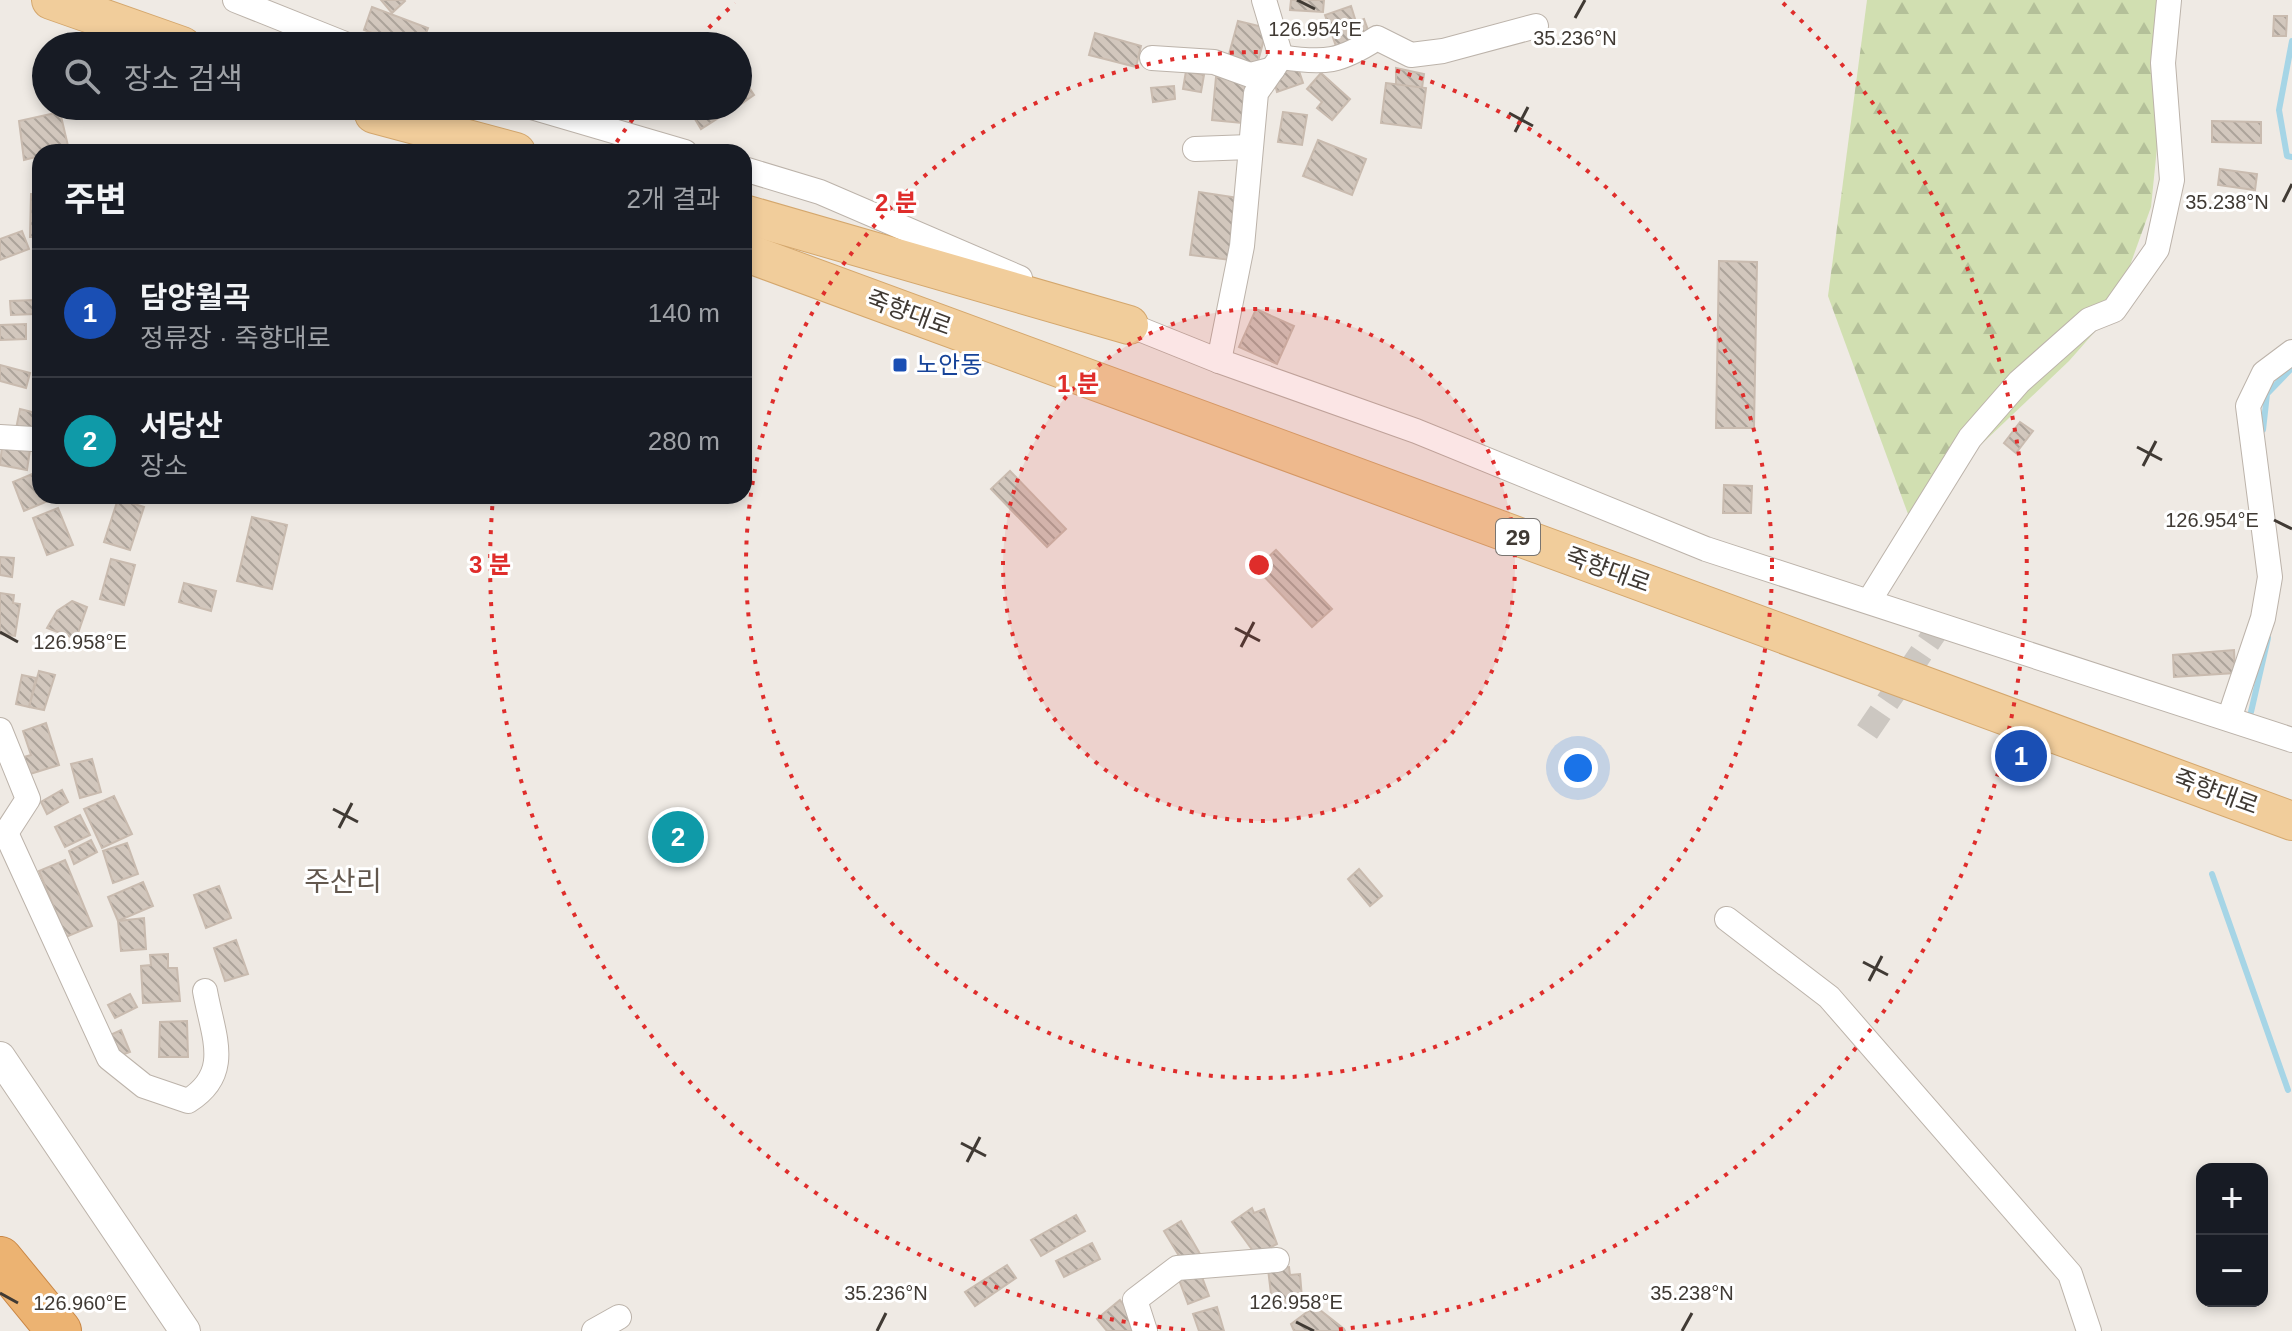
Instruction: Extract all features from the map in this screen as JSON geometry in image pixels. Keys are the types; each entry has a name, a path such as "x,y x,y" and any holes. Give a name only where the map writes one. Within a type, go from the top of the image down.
{"highway":[{"path":"0,1259 59,1331"}],"main road":[{"path":"51,0 142,32"},
{"path":"391,120 455,144"},
{"path":"400,120 487,144"},
{"path":"752,216 1129,325"},
{"name":"죽향대로","path":"752,255 2292,821"}],"street":[{"path":"235,0 315,32"},
{"path":"1219,361 1242,246 1256,93 1277,63 1264,0"},
{"path":"1869,601 1970,438 2019,382 2089,320 2114,310 2157,249 2172,180 2163,63 2169,0"},
{"path":"1152,58 1214,62 1250,75 1277,63 1323,64 1353,54 1377,38 1411,55 1443,51 1536,26"},
{"path":"576,120 658,144"},
{"path":"1195,149 1250,147"},
{"path":"752,171 820,192 1129,325 1219,361 1416,431 1706,549 2292,740"},
{"path":"2229,719 2263,618 2270,577 2248,406 2264,373 2292,352"},
{"path":"0,437 32,439"},
{"path":"0,730 28,799 3,833 109,1058 144,1086 188,1101 208,1089 218,1068 205,991"},
{"path":"1727,919 1829,997 2070,1274 2089,1331"},
{"path":"0,1057 185,1331"},
{"path":"1145,1331 1135,1300 1177,1268 1277,1260"},
{"path":"594,1331 619,1317"}],"green space":[{"path":"1867,0 2165,0 2161,108 2151,207 2114,310 2069,361 1908,514 1828,296"}],"building":[{"path":"381,0 404,0 405,1 392,13"},
{"path":"1291,0 1324,0 1323,12 1290,10"},
{"path":"1351,6 1356,22 1364,19 1371,38 1337,49 1325,15"},
{"path":"372,7 428,28 426,32 364,30"},
{"path":"2274,16 2287,16 2286,36 2273,36"},
{"path":"1238,21 1267,28 1257,65 1228,58"},
{"path":"1095,33 1141,46 1136,67 1089,55"},
{"path":"1297,65 1303,83 1277,92 1274,80 1277,72"},
{"path":"1396,68 1424,74 1422,88 1396,85"},
{"path":"1186,71 1204,75 1201,92 1183,89"},
{"path":"1321,73 1350,99 1332,120 1317,108 1322,102 1307,89"},
{"path":"1216,77 1246,80 1242,123 1212,120"},
{"path":"1386,83 1426,88 1421,128 1381,123"},
{"path":"1174,86 1175,99 1153,102 1151,88"},
{"path":"1283,112 1307,115 1302,145 1278,142"},
{"path":"32,118 62,120 68,144 32,144 32,158 24,160 19,121"},
{"path":"696,120 715,120 701,129"},
{"path":"2212,121 2261,122 2261,143 2212,142"},
{"path":"1318,140 1366,159 1352,195 1303,176"},
{"path":"2220,169 2257,174 2255,190 2218,185"},
{"path":"1199,192 1239,198 1230,260 1190,255"},
{"path":"31,194 32,194 32,237"},
{"path":"22,231 29,249 0,260 0,239"},
{"path":"1719,261 1757,262 1754,428 1716,428"},
{"path":"32,300 32,314 11,315 10,301"},
{"path":"1256,309 1294,326 1277,364 1239,347"},
{"path":"26,324 26,339 0,340 0,325"},
{"path":"0,365 30,373 26,388 0,381"},
{"path":"20,409 32,412 32,432 16,429"},
{"path":"2020,422 2033,431 2016,453 2004,443"},
{"path":"31,443 27,470 0,465 2,446"},
{"path":"1010,471 1066,529 1047,547 991,489"},
{"path":"32,474 32,504 41,504 24,511 13,482"},
{"path":"1724,485 1752,486 1751,513 1723,513"},
{"path":"116,504 144,507 130,550 104,542"},
{"path":"58,508 73,545 47,555 33,518"},
{"path":"252,517 287,525 272,589 237,581"},
{"path":"1276,550 1332,609 1312,627 1256,568"},
{"path":"0,557 14,558 12,577 0,575"},
{"path":"111,559 135,565 124,605 100,599"},
{"path":"184,583 216,591 211,611 179,602"},
{"path":"0,593 14,595 13,603 20,604 15,636 0,634"},
{"path":"72,601 87,607 76,639 47,628 57,611"},
{"path":"2234,650 2235,673 2174,677 2173,655"},
{"path":"39,671 55,675 44,710 29,707"},
{"path":"22,675 36,678 29,707 16,704"},
{"path":"46,723 59,765 30,774 24,757 31,755 23,731"},
{"path":"92,759 101,792 80,798 71,764"},
{"path":"62,790 68,802 47,814 41,802"},
{"path":"114,796 132,834 102,848 84,809"},
{"path":"80,815 90,835 65,847 55,827"},
{"path":"91,840 97,852 74,864 69,851"},
{"path":"127,843 138,874 113,883 103,851"},
{"path":"65,860 92,926 66,937 39,871"},
{"path":"1359,869 1382,896 1370,906 1348,879"},
{"path":"143,882 153,906 118,921 108,897"},
{"path":"219,886 231,918 206,928 194,895"},
{"path":"144,918 146,949 121,951 118,921"},
{"path":"236,940 248,974 225,981 214,948"},
{"path":"168,954 168,968 177,968 180,1001 143,1003 141,966 151,965 150,955"},
{"path":"130,994 137,1007 115,1018 108,1005"},
{"path":"187,1021 188,1057 159,1057 160,1022"},
{"path":"121,1030 130,1052 116,1057 108,1036"},
{"path":"1252,1208 1254,1213 1264,1209 1277,1244 1256,1255 1232,1222"},
{"path":"1076,1215 1085,1231 1041,1256 1031,1240"},
{"path":"1181,1221 1200,1254 1184,1264 1164,1231"},
{"path":"1092,1243 1100,1259 1064,1277 1056,1261"},
{"path":"1007,1265 1016,1278 975,1306 965,1292"},
{"path":"1289,1267 1290,1275 1300,1274 1302,1298 1292,1299 1292,1305 1268,1308 1266,1295 1271,1294 1268,1269"},
{"path":"1199,1269 1209,1296 1188,1304 1178,1277"},
{"path":"1120,1300 1139,1324 1131,1331 1107,1331 1097,1319"},
{"path":"1315,1306 1345,1331 1294,1331 1291,1324"},
{"path":"1217,1307 1224,1331 1199,1331 1193,1314"}],"waterway":[{"path":"2292,41 2279,110 2287,156 2292,157"},
{"path":"2263,430 2267,394 2292,368"},
{"path":"2251,712 2268,638"},
{"path":"2212,874 2288,1090"}],"tunnel":[{"path":"1867,732 1941,624"}],"place":[{"name":"노안동","path":"900,365"},
{"name":"담양월곡","path":"2021,756"},
{"name":"서당산","path":"678,837"}],"district":[{"name":"주산리","path":"343,881"}]}
